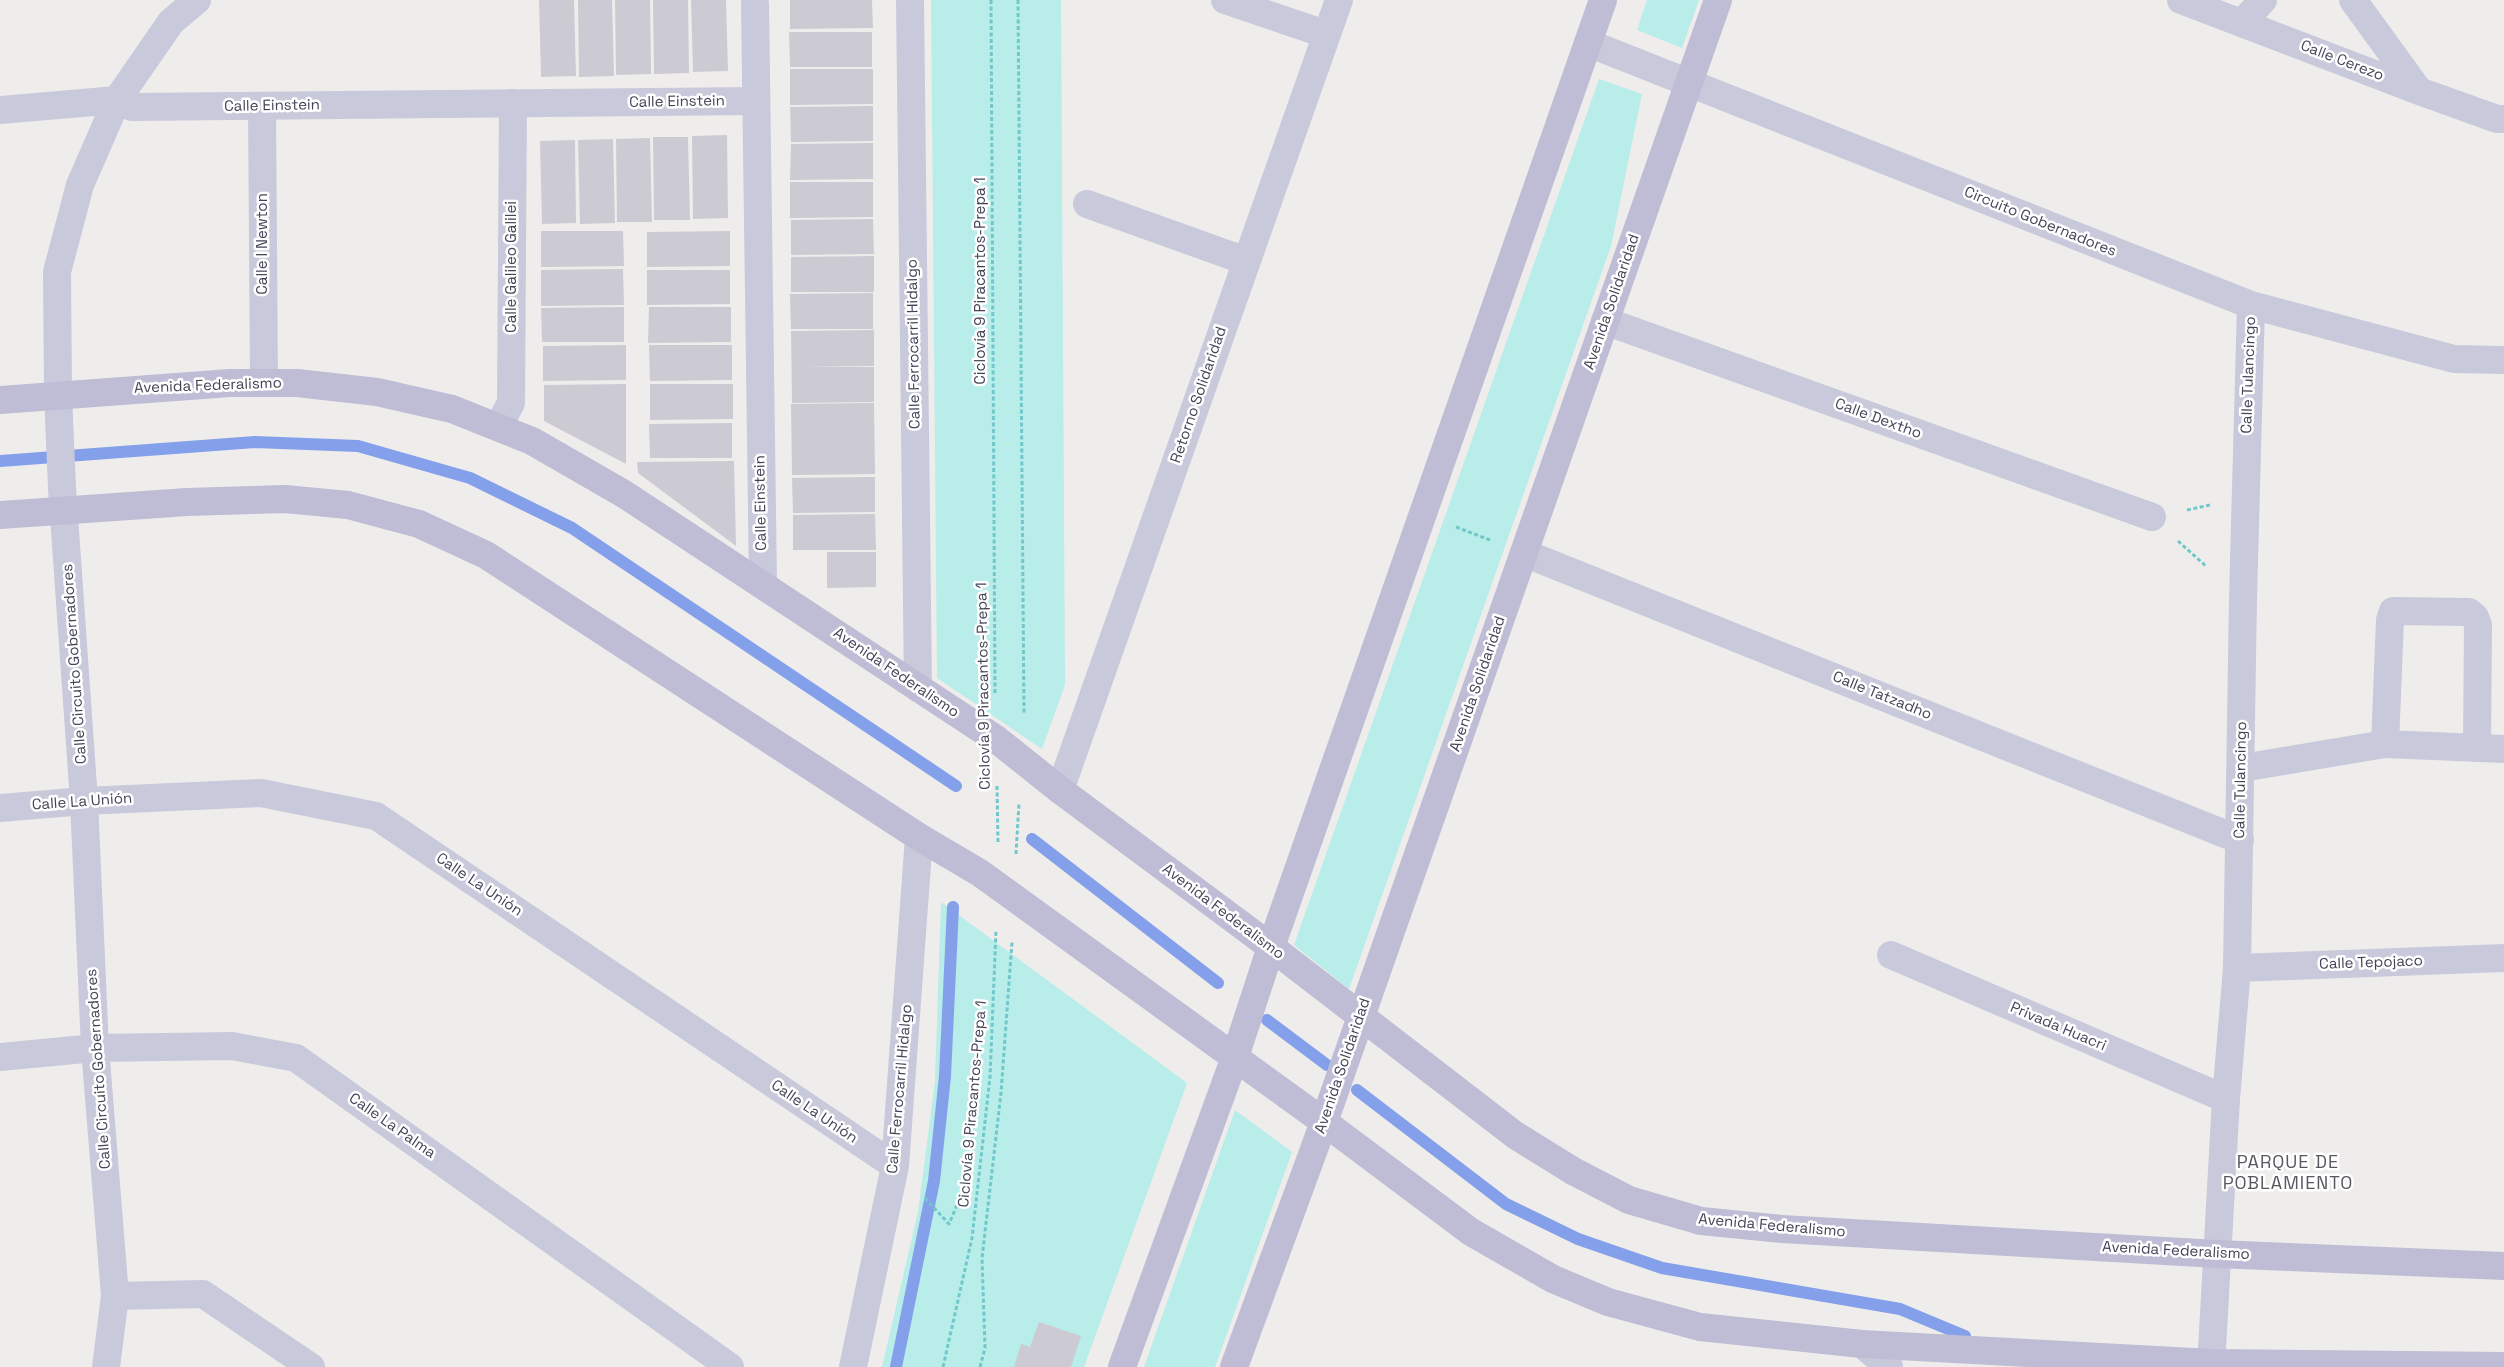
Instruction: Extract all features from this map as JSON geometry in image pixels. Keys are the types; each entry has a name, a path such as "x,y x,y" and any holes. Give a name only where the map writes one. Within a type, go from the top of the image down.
{"main road":[{"path":"1122,1367 1235,1058 1271,947 1603,0"},
{"name":"Avenida Solidaridad","path":"1234,1367 1324,1122 1718,0"},
{"name":"Avenida Federalismo","path":"0,400 59,405 230,382 297,383 377,392 452,409 532,441 624,494 996,739 1060,790 1271,947 1515,1134 1573,1171 1629,1200 1701,1221 1782,1229 2217,1254 2504,1266"},
{"path":"0,515 63,499 285,499 348,505 419,524 486,556 1006,893 1324,1122 1471,1232 1553,1279 1608,1302 1700,1327 1862,1344 2211,1365 2504,1366"}],"street":[{"name":"Calle Circuito Gobernadores","path":"106,1367 115,1296 96,1048 84,801 63,499 59,405 57,272 80,185 117,100 171,22 197,0"},
{"name":"Calle Ferrocarril Hidalgo","path":"910,0 918,688"},
{"path":"1225,0 1325,34"},
{"name":"Retorno Solidaridad","path":"1060,790 1338,0"},
{"name":"Calle Cerezo","path":"2182,0 2420,91 2496,119 2504,119"},
{"path":"2242,23 2263,0"},
{"path":"2352,0 2420,91"},
{"path":"754,101 755,4"},
{"name":"Circuito Gobernadores","path":"1588,43 2251,305 2454,359 2504,360"},
{"name":"Calle Einstein","path":"117,100 132,107 754,101 763,584"},
{"path":"0,110 117,100"},
{"name":"Calle Galileo Galilei","path":"498,428 512,403 513,103"},
{"name":"Calle I Newton","path":"262,106 264,383"},
{"path":"1087,204 1246,260"},
{"name":"Calle Tulancingo","path":"2211,1365 2226,1099 2237,968 2242,768 2245,497 2251,305"},
{"name":"Calle Dextho","path":"1605,321 2152,517"},
{"name":"Calle Tatzadho","path":"1524,553 2240,840"},
{"path":"2384,744 2390,620 2393,611 2469,612 2475,617 2478,625 2477,748"},
{"path":"2242,768 2384,744 2504,749"},
{"name":"Calle La Unión","path":"0,808 84,801 261,793 376,816 895,1166"},
{"name":"Calle Ferrocarril Hidalgo","path":"852,1367 895,1166 919,837"},
{"name":"Privada Huacri","path":"1890,955 2226,1099"},
{"name":"Calle Tepojaco","path":"2237,968 2504,958"},
{"name":"Calle La Palma","path":"0,1057 96,1048 232,1046 296,1058 730,1367"},
{"path":"115,1296 203,1294 311,1367"},
{"path":"1862,1344 1889,1367"}],"path":[{"name":"Ciclovía 9 Piracantos-Prepa 1","path":"943,1367 972,1238 990,1078 1006,893 996,739 991,0"},
{"path":"1016,862 1019,794 1025,763 1018,0"},
{"path":"2152,517 2245,497"},
{"path":"1423,514 1524,553"},
{"path":"2152,517 2243,598"},
{"path":"980,1367 985,1348 982,1258 1001,1093 1012,956 1006,893"},
{"path":"940,1213 949,1224 965,1186"}],"shaded area":[{"path":"931,0 1061,0 1065,685 1042,749 937,678"},
{"path":"1647,0 1699,0 1682,48 1637,30"},
{"path":"1599,79 1642,94 1611,246 1349,989 1294,945"},
{"path":"941,902 1187,1083 1084,1367 882,1367 918,1212 935,1081"},
{"path":"1235,1110 1292,1152 1215,1367 1144,1367"}],"building":[{"path":"539,0 574,0 576,76 541,77"},
{"path":"578,0 612,0 614,76 579,77"},
{"path":"615,0 650,0 651,74 616,75"},
{"path":"653,0 688,0 689,73 654,74"},
{"path":"691,0 726,0 728,71 693,72"},
{"path":"790,0 872,0 873,28 790,29"},
{"path":"789,32 872,32 872,67 790,67"},
{"path":"790,69 873,69 873,104 790,105"},
{"path":"873,106 873,141 791,142 790,107"},
{"path":"727,135 728,218 693,219 692,136"},
{"path":"653,137 688,137 690,220 654,220"},
{"path":"650,138 652,222 617,222 616,139"},
{"path":"613,139 615,223 580,224 578,140"},
{"path":"575,140 576,223 542,224 540,141"},
{"path":"873,143 873,179 790,180 791,144"},
{"path":"790,182 873,182 873,217 790,218"},
{"path":"873,219 874,254 791,255 791,220"},
{"path":"541,231 623,231 624,266 541,267"},
{"path":"730,231 730,266 647,267 647,232"},
{"path":"874,256 874,292 791,292 791,257"},
{"path":"623,269 624,305 541,306 541,270"},
{"path":"647,270 730,270 730,304 647,305"},
{"path":"873,293 873,329 791,329 790,294"},
{"path":"624,307 624,342 542,342 541,308"},
{"path":"649,307 731,307 731,342 648,343"},
{"path":"874,330 874,366 798,367 874,367 874,402 792,403 791,331"},
{"path":"626,345 626,380 543,381 543,346"},
{"path":"649,345 732,345 732,380 650,381"},
{"path":"626,384 626,464 544,421 544,385"},
{"path":"650,384 733,384 733,419 650,420"},
{"path":"874,403 875,474 792,475 791,404"},
{"path":"732,423 732,458 650,458 649,424"},
{"path":"734,461 736,546 638,473 637,462"},
{"path":"875,477 875,512 793,513 792,478"},
{"path":"875,514 876,550 793,550 793,515"},
{"path":"827,552 876,552 876,587 827,588"},
{"path":"1039,1322 1081,1336 1071,1367 1014,1367 1021,1344 1030,1347"}],"waterway":[{"path":"0,461 255,442 358,446 470,478 572,528 956,786"},
{"path":"1032,839 1218,983"},
{"path":"896,1367 934,1181 945,1076 953,907"},
{"path":"1267,1020 1327,1065"},
{"path":"1357,1090 1506,1204 1578,1239 1662,1268 1900,1309 1965,1336"}],"district":[{"name":"PARQUE DE POBLAMIENTO","path":"2288,1173"}]}
